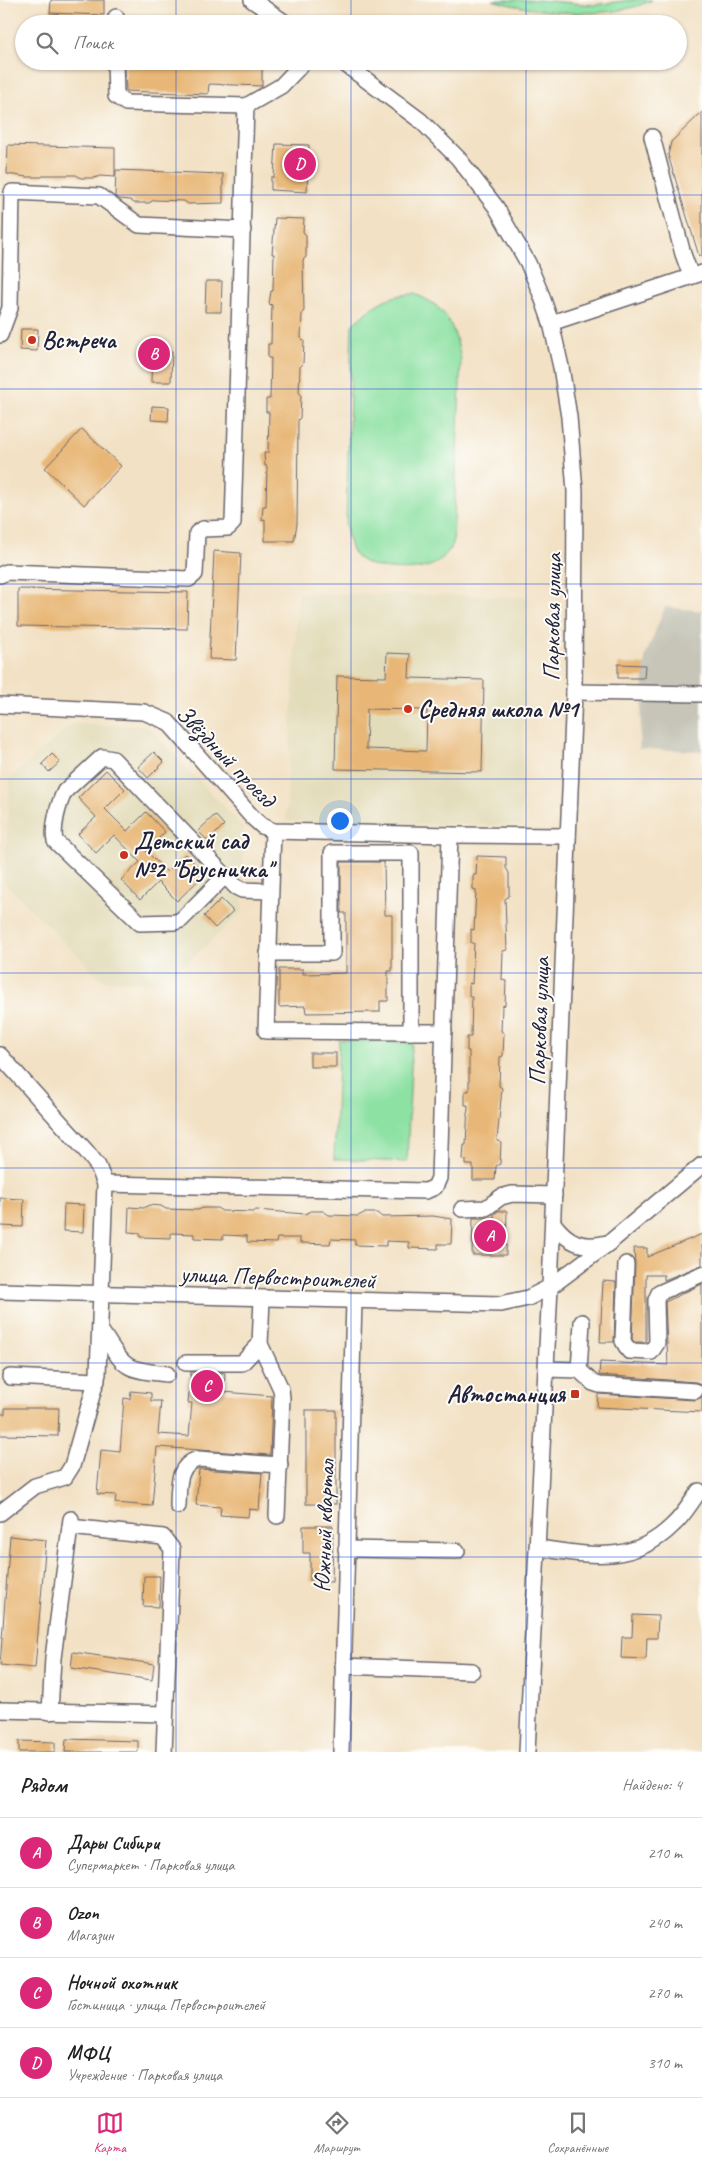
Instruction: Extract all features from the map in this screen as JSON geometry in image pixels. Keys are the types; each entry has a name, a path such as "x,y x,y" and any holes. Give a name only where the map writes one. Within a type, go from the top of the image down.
{"street":[{"path":"252,0 274,15"},
{"path":"115,70 116,96 126,103 246,106 281,86 296,70"},
{"name":"Парковая улица","path":"353,70 421,121 458,158 478,181 517,242 541,294 551,323 569,417 575,491 574,692 553,1223 527,1752"},
{"path":"0,574 8,572 189,579 195,574 197,533 203,529 228,528 233,523 246,106"},
{"path":"551,323 697,275 652,137"},
{"path":"0,334 10,308 12,192 99,196 139,225 243,230"},
{"path":"574,692 702,694"},
{"name":"Звёздный проезд","path":"0,704 144,712 158,716 168,722 253,818 262,826 272,831 450,836 568,836"},
{"path":"225,876 181,920 175,922 140,923 55,841 54,835 65,791 102,757 113,759 225,876 242,890 270,891"},
{"path":"272,831 266,1031 444,1032"},
{"path":"105,1184 426,1192 435,1187 439,1178 450,836"},
{"path":"268,952 332,953 332,853 411,853 411,1032"},
{"path":"0,1055 93,1159 105,1184 101,1331 97,1382 70,1471 59,1480 34,1486 0,1513"},
{"name":"улица Первостроителей","path":"0,1291 354,1302 501,1304 528,1298 550,1287 609,1243 702,1165"},
{"path":"462,1209 486,1208 501,1197 512,1194 554,1195"},
{"path":"553,1223 570,1241 581,1246 609,1243"},
{"path":"626,1264 622,1341 629,1352 651,1352 655,1348 657,1343 656,1300 660,1293 702,1274"},
{"path":"262,1299 260,1344 281,1389 278,1516"},
{"name":"Южный квартал","path":"341,1752 354,1302"},
{"path":"579,1370 582,1322"},
{"path":"101,1331 126,1366 135,1370 167,1374"},
{"path":"186,1363 242,1363 260,1344"},
{"path":"546,1369 579,1370 593,1384 598,1385 695,1391"},
{"path":"10,1377 97,1382"},
{"path":"178,1506 181,1472 191,1461 198,1459 280,1465"},
{"path":"538,1548 603,1556 626,1552 642,1546 673,1526 699,1492"},
{"path":"50,1712 53,1658 71,1523 162,1537 172,1549 164,1752"},
{"path":"346,1549 458,1551"},
{"path":"343,1666 472,1671"},
{"path":"0,1710 165,1714"}],"shaded area":[{"name":"Средняя школа №1","path":"298,593 527,597 521,826 286,821"},
{"path":"665,607 702,611 702,751 639,749 644,678 618,678 618,664 645,665 645,657"},
{"name":"Детский сад №2 \"Брусничка\"","path":"72,724 147,726 244,828 242,912 164,984 102,980 4,882 10,779"}],"green space":[{"path":"492,0 538,0 594,5 630,0 652,0 636,7 616,11 573,13 509,5"},
{"path":"414,294 434,304 448,319 456,338 461,360 453,544 444,556 432,565 424,568 404,570 382,568 364,562 354,554 347,534 352,325 366,312 387,299"},
{"path":"339,1040 412,1043 407,1162 334,1159"}],"building":[{"path":"51,0 104,0 104,15 50,13"},
{"path":"125,70 262,70 262,86 209,84 208,94 126,91"},
{"path":"702,112 702,256 699,256 668,155 671,142"},
{"path":"276,144 309,145 307,192 271,190 271,177 274,177"},
{"path":"8,145 115,148 115,177 81,178 76,175 46,175 27,177 7,174"},
{"path":"116,170 223,174 223,203 188,204 184,201 154,200 149,203 134,203 130,200 120,199 115,196"},
{"path":"275,218 304,219 303,232 306,235 306,257 303,260 304,311 302,313 301,338 304,341 303,364 300,367 299,392 301,395 300,418 298,420 297,524 294,541 265,541 265,519 262,520 263,506 266,506 267,466 265,466 264,453 268,453 269,412 266,412 266,399 270,399 271,358 268,358 268,344 271,344 272,305 269,304 271,291 273,291 274,254 272,254"},
{"path":"206,281 222,281 221,312 205,312"},
{"path":"21,329 38,329 37,351 20,350"},
{"path":"152,351 172,351 171,382 151,382"},
{"path":"152,406 169,407 168,421 151,420"},
{"path":"82,429 121,466 84,505 45,468"},
{"path":"214,551 241,553 236,660 209,659"},
{"path":"18,589 188,592 187,629 18,626"},
{"path":"387,653 410,654 409,678 484,680 482,772 335,769 337,676 386,677","holes":["367,709 427,710 426,751 366,749"]},
{"path":"618,664 645,665 644,678 618,678"},
{"path":"154,752 164,762 148,778 138,767"},
{"path":"52,754 60,762 49,772 42,764"},
{"path":"106,770 125,789 105,809 127,831 146,812 165,832 146,851 167,872 185,854 205,874 177,901 158,882 140,900 121,880 140,862 114,835 96,853 78,834 96,817 78,798"},
{"path":"215,815 224,825 208,841 198,831"},
{"path":"477,856 506,857 506,868 509,873 509,896 505,899 507,950 503,951 502,980 506,981 505,1005 502,1006 501,1031 504,1033 503,1056 500,1057 499,1086 502,1088 497,1141 501,1142 500,1164 496,1166 495,1180 473,1180 473,1165 466,1165 466,1160 463,1159 464,1145 466,1145 468,1105 465,1105 465,1091 469,1091 467,1037 471,1037 472,997 469,997 469,983 472,984 474,943 471,943 471,929 474,930 476,890 473,889 473,875 476,875"},
{"path":"341,862 384,862 385,915 392,915 392,971 388,971 388,1001 380,1001 380,1012 306,1013 305,1006 279,1007 279,969 303,969 303,974 346,973 346,913 341,913"},
{"path":"221,899 233,911 215,928 204,916"},
{"path":"310,1053 336,1053 336,1067 310,1067"},
{"path":"0,1198 24,1199 23,1227 0,1226"},
{"path":"64,1204 84,1205 83,1232 63,1231"},
{"path":"149,1205 161,1206 166,1209 198,1210 217,1208 222,1211 252,1212 256,1210 305,1214 311,1211 323,1211 329,1215 358,1216 364,1213 377,1213 382,1217 433,1216 452,1219 451,1244 438,1244 438,1249 409,1248 409,1242 386,1241 386,1246 355,1245 355,1240 331,1239 330,1244 300,1243 300,1238 277,1238 276,1243 247,1242 247,1236 223,1235 223,1239 194,1238 194,1234 171,1233 171,1238 140,1237 140,1233 128,1232 129,1207 144,1208"},
{"path":"498,1211 507,1211 506,1255 472,1255 473,1218 494,1218 494,1214"},
{"path":"702,1234 702,1265 664,1280 664,1275 646,1275 646,1342 634,1342 632,1339 634,1248 647,1248 647,1257"},
{"path":"603,1281 616,1282 614,1342 600,1342"},
{"path":"702,1284 702,1385 696,1382 599,1375 600,1362 668,1365 665,1302"},
{"path":"191,1372 225,1373 224,1392 272,1396 270,1455 157,1447 152,1506 115,1503 116,1495 97,1494 101,1450 120,1452 124,1398 130,1399 131,1391 151,1393 151,1401 161,1401 158,1434 189,1436 192,1403 188,1403"},
{"path":"598,1394 694,1400 702,1397 702,1412 597,1407"},
{"path":"5,1408 59,1408 58,1436 0,1435 0,1414 5,1414"},
{"path":"306,1410 336,1410 336,1504 306,1504"},
{"path":"199,1469 262,1473 259,1510 249,1509 248,1517 220,1515 221,1507 196,1505"},
{"path":"303,1526 333,1526 332,1582 310,1581 310,1553 303,1553"},
{"path":"10,1536 46,1540 35,1668 0,1665"},
{"path":"144,1576 160,1576 159,1607 143,1606"},
{"path":"633,1615 658,1616 657,1638 647,1638 646,1659 621,1658 622,1637 632,1637"},
{"path":"73,1652 154,1664 152,1680 71,1668"},
{"path":"66,1739 138,1741 138,1752 65,1752"},
{"path":"19,1741 55,1742 55,1752 19,1752"}],"place":[{"name":"МФЦ","path":"300,164"},
{"name":"Встреча","path":"32,340"},
{"name":"Ozon","path":"154,354"},
{"name":"Средняя школа №1","path":"408,709"},
{"name":"Детский сад №2 \"Брусничка\"","path":"124,855"},
{"name":"Дары Сибири","path":"490,1236"},
{"name":"Ночной охотник","path":"207,1386"},
{"name":"Автостанция","path":"575,1394"}]}
